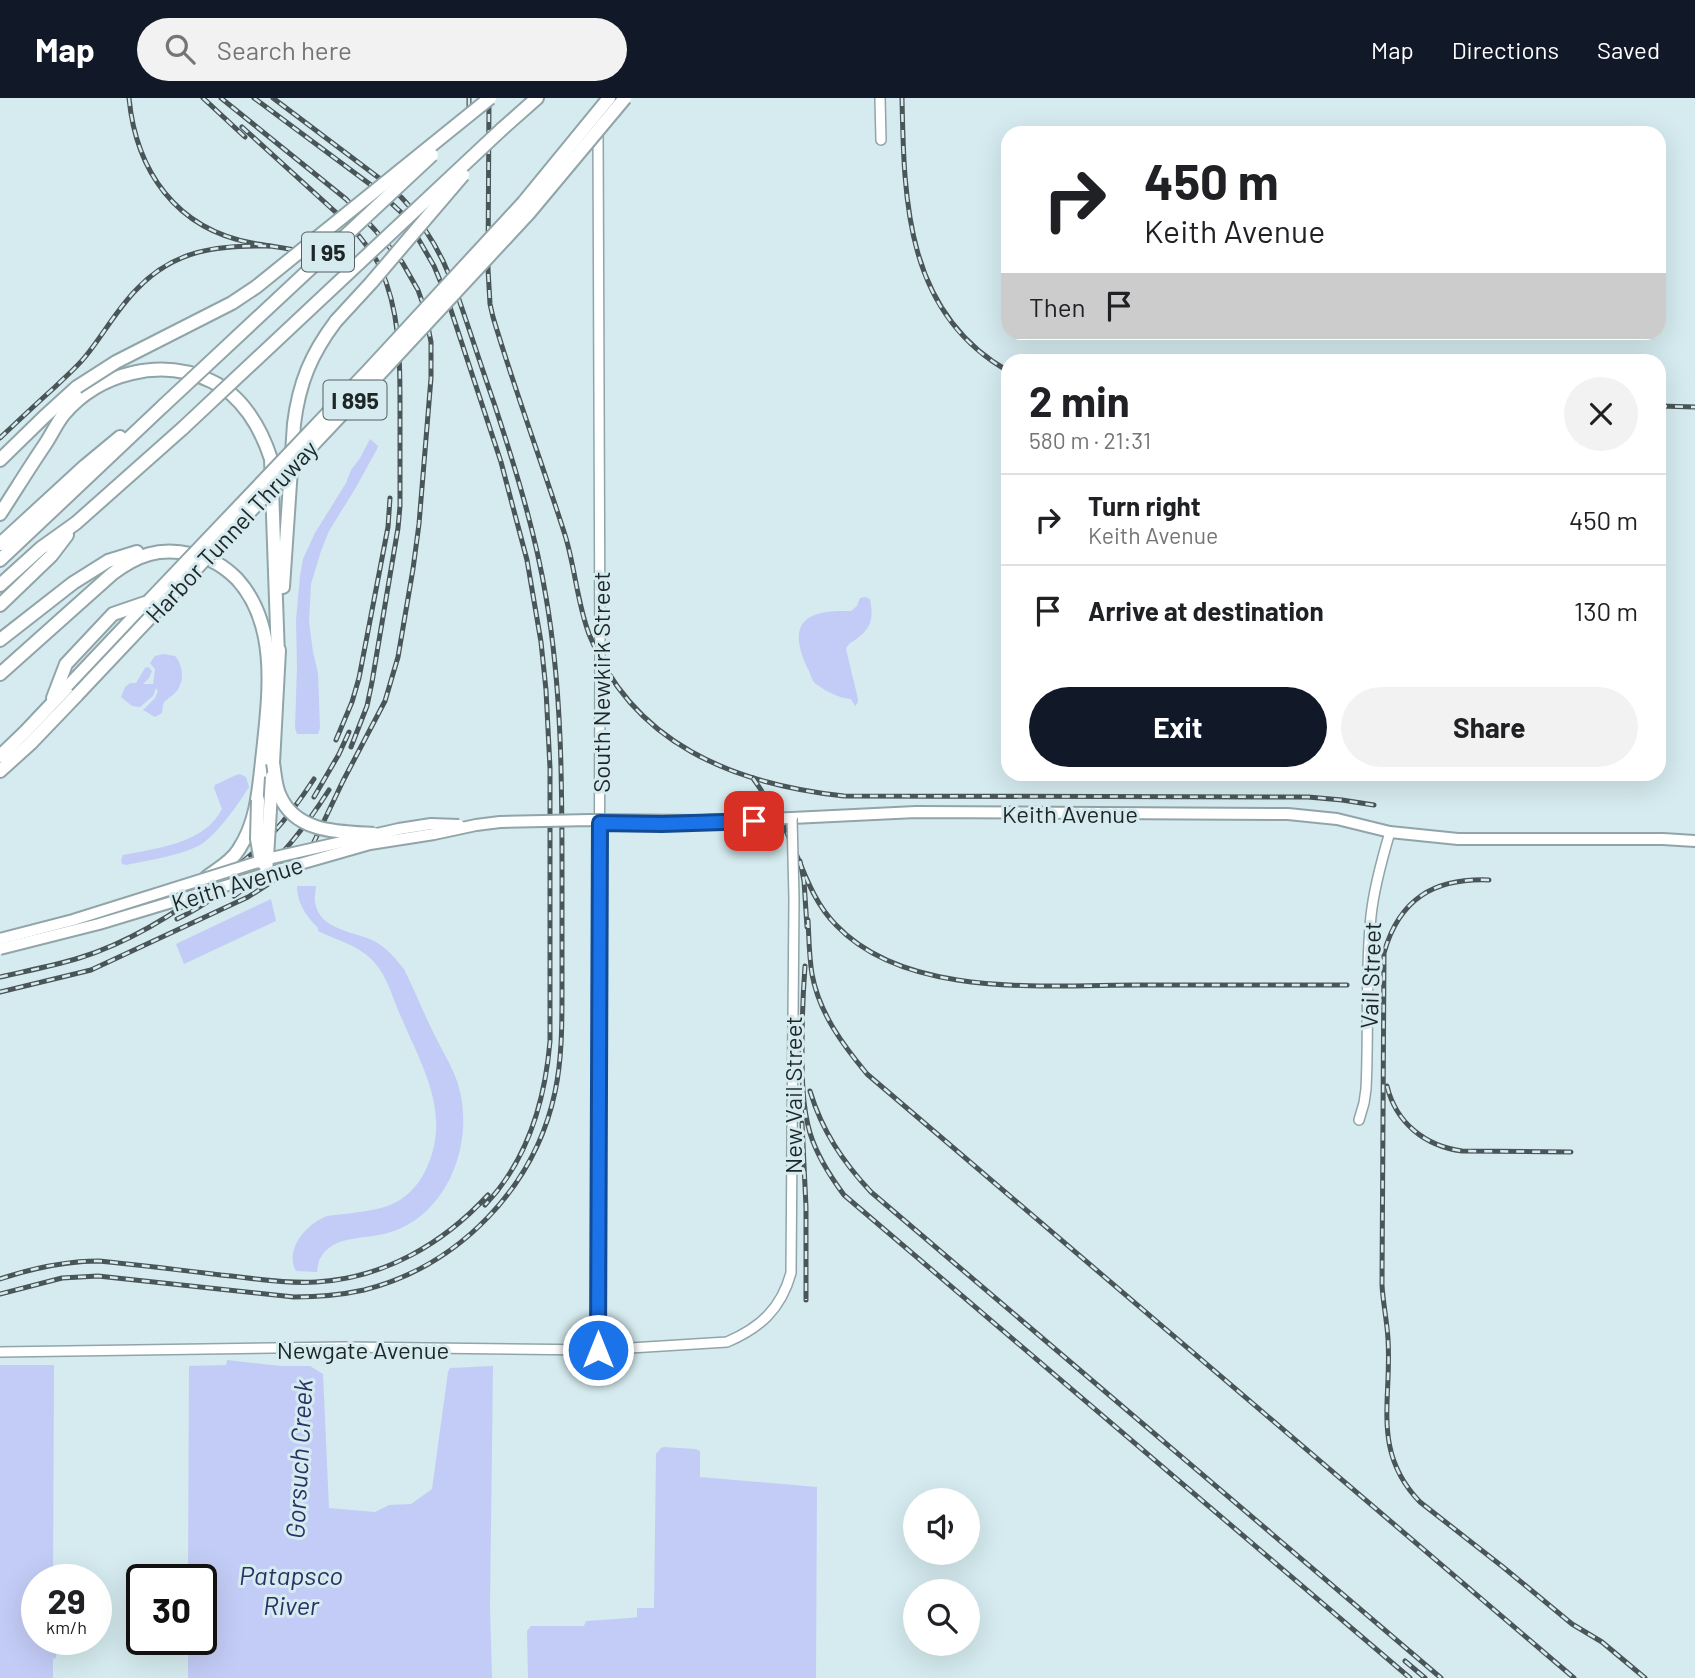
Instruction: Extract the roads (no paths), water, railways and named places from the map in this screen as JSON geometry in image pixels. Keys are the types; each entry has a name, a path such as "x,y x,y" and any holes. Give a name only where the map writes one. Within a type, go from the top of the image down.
{"highway":[{"path":"0,460 77,387 116,362 232,303 257,287 492,98"},
{"name":"I 95","path":"0,560 492,98"},
{"name":"I 95","path":"0,585 41,548 76,523 183,428 537,98"},
{"name":"Harbor Tunnel Thruway","path":"0,756 25,733 362,377 514,212 608,98"},
{"name":"Harbor Tunnel Thruway","path":"0,771 77,695 375,379 529,213 625,98"},
{"path":"264,860 273,763 293,424 299,389 314,353 336,321 502,129"},
{"path":"0,513 64,415 100,385 125,374 142,371 174,370 211,381 249,413 261,433 271,459 278,656"},
{"name":"I 95","path":"0,544 107,447 163,406"},
{"name":"I 95","path":"0,605 51,556 76,523"},
{"path":"0,640 73,583 108,561 140,551 174,551 203,556 230,572 251,598 261,620 266,644 268,675 257,839 266,873"},
{"path":"0,674 112,574 141,556 156,552"},
{"path":"50,706 66,664 113,614 149,601"},
{"path":"0,750 25,733"},
{"path":"273,763 280,797 296,817 322,829 374,834"},
{"path":"207,877 231,860 237,852 251,825 258,800"}],"main road":[{"name":"Keith Avenue","path":"0,950 99,924 370,844 500,822 703,821 869,814 1288,814 1338,819 1390,832 1458,839 1695,841"},
{"name":"Keith Avenue","path":"0,939 73,920 264,860 374,834 431,824 476,825"},
{"name":"Keith Avenue","path":"1663,839 1695,835"}],"street":[{"name":"South Newkirk Street","path":"597,98 600,823 598,1350"},
{"path":"880,98 881,140"},
{"name":"New Vail Street","path":"727,1342 762,1322 780,1301 791,1273 794,898 792,818"},
{"path":"600,823 754,821"},
{"name":"Vail Street","path":"1359,1120 1366,1089 1371,913 1390,832"},
{"name":"Newgate Avenue","path":"0,1352 344,1347 598,1350 727,1342"}],"water":[{"path":"370,439 378,446 377,449 329,531 311,584 309,622 318,673 320,728 318,734 297,734 296,620 303,559 315,533"},
{"path":"860,598 870,599 872,616 869,625 846,649 858,699 855,706 851,699 832,694 814,682 801,652 799,633 804,622 814,615 851,611"},
{"path":"155,656 175,656 178,660 182,680 178,690 164,702 162,713 155,717 143,710 155,698 158,691 156,688 153,696 140,707 132,706 121,697 125,687 136,683 145,668 148,667 152,671 143,684 153,684 155,669 150,663"},
{"path":"240,774 246,777 249,787 207,840 174,855 122,864 123,855 165,847 204,830 222,809 215,785"},
{"path":"297,886 316,886 315,902 323,919 340,929 376,942 404,969 453,1072 463,1107 459,1153 451,1176 440,1196 425,1213 406,1226 384,1234 333,1245 320,1259 317,1272 296,1271 293,1263 295,1246 305,1231 327,1216 374,1210 404,1197 419,1181 427,1167 434,1147 436,1128 435,1110 425,1073 383,975 362,951 318,931 300,904"},
{"path":"271,899 276,921 184,964 176,944"},
{"name":"Patapsco River","path":"227,1360 310,1366 323,1374 329,1508 375,1512 389,1505 411,1504 432,1489 450,1368 493,1366 490,1606 492,1678 188,1678 188,1655 217,1655 217,1564 188,1564 189,1366 226,1365"},
{"path":"0,1365 54,1365 53,1564 21,1564 21,1655 56,1655 53,1659 53,1678 0,1678"},
{"path":"664,1447 700,1451 700,1477 817,1487 816,1678 528,1678 527,1631 531,1626 584,1626 586,1621 637,1617 637,1608 654,1608 656,1454"}],"railway":[{"path":"129,98 140,149 165,193 182,210 202,225 225,236 312,254 343,272"},
{"path":"203,98 245,137"},
{"path":"0,992 91,970 248,897 284,874 313,844 385,701 398,657 419,524 431,378 431,342 424,307 402,262 346,199 221,98"},
{"path":"254,98 375,188 405,216 434,266 446,295 501,462 527,560 541,642 550,768 550,1041 544,1086 532,1129 513,1169 485,1205"},
{"path":"0,1294 62,1278 98,1276 312,1297 364,1290 399,1278 431,1262 461,1242 488,1218 511,1190 530,1160 545,1127 555,1092 562,1017 559,709 546,597 524,499 456,291 434,244 412,209 401,197 273,98"},
{"path":"469,98 469,108"},
{"path":"489,98 488,269 493,317 565,535 589,634 608,672 632,704 660,730 691,752 726,768 764,781 844,796 1308,797 1374,805"},
{"path":"902,98 905,176 917,252 930,287 949,318 974,347 1001,366"},
{"path":"242,127 352,227 380,267 395,317 400,386 398,528 367,706 351,747"},
{"path":"0,438 78,365 137,289 167,265 199,252 233,247 270,246"},
{"path":"1666,406 1695,407"},
{"path":"336,740 359,678 388,527 390,498"},
{"path":"314,797 349,732"},
{"path":"753,778 782,823 811,889 826,914 865,949 900,966 938,977 1021,986 1347,985"},
{"path":"0,977 59,964 98,951 136,934 172,913 207,890 260,846 277,829 314,779"},
{"path":"234,896 262,874 287,848 329,790"},
{"path":"177,919 225,890 267,853"},
{"path":"800,861 807,927"},
{"path":"1489,880 1452,883 1422,895 1399,919 1384,953 1382,1285 1388,1339 1389,1444 1405,1483 1420,1502 1572,1624 1602,1642 1645,1678"},
{"path":"808,920 812,974 820,1002 841,1040 867,1074 1574,1678"},
{"path":"805,966 802,1058 805,1112 816,1150 844,1195 1410,1678"},
{"path":"1387,1086 1391,1099 1405,1122 1436,1144 1462,1151 1571,1152"},
{"path":"810,1091 834,1145 871,1192 1441,1678"},
{"path":"802,1123 806,1207 806,1300"},
{"path":"0,1279 49,1266 99,1261 280,1281 316,1282 341,1279 365,1274 411,1255 452,1229 488,1195"},
{"path":"1405,1661 1425,1678"}],"water label":[{"name":"Gorsuch Creek","path":"298,1459"}]}
